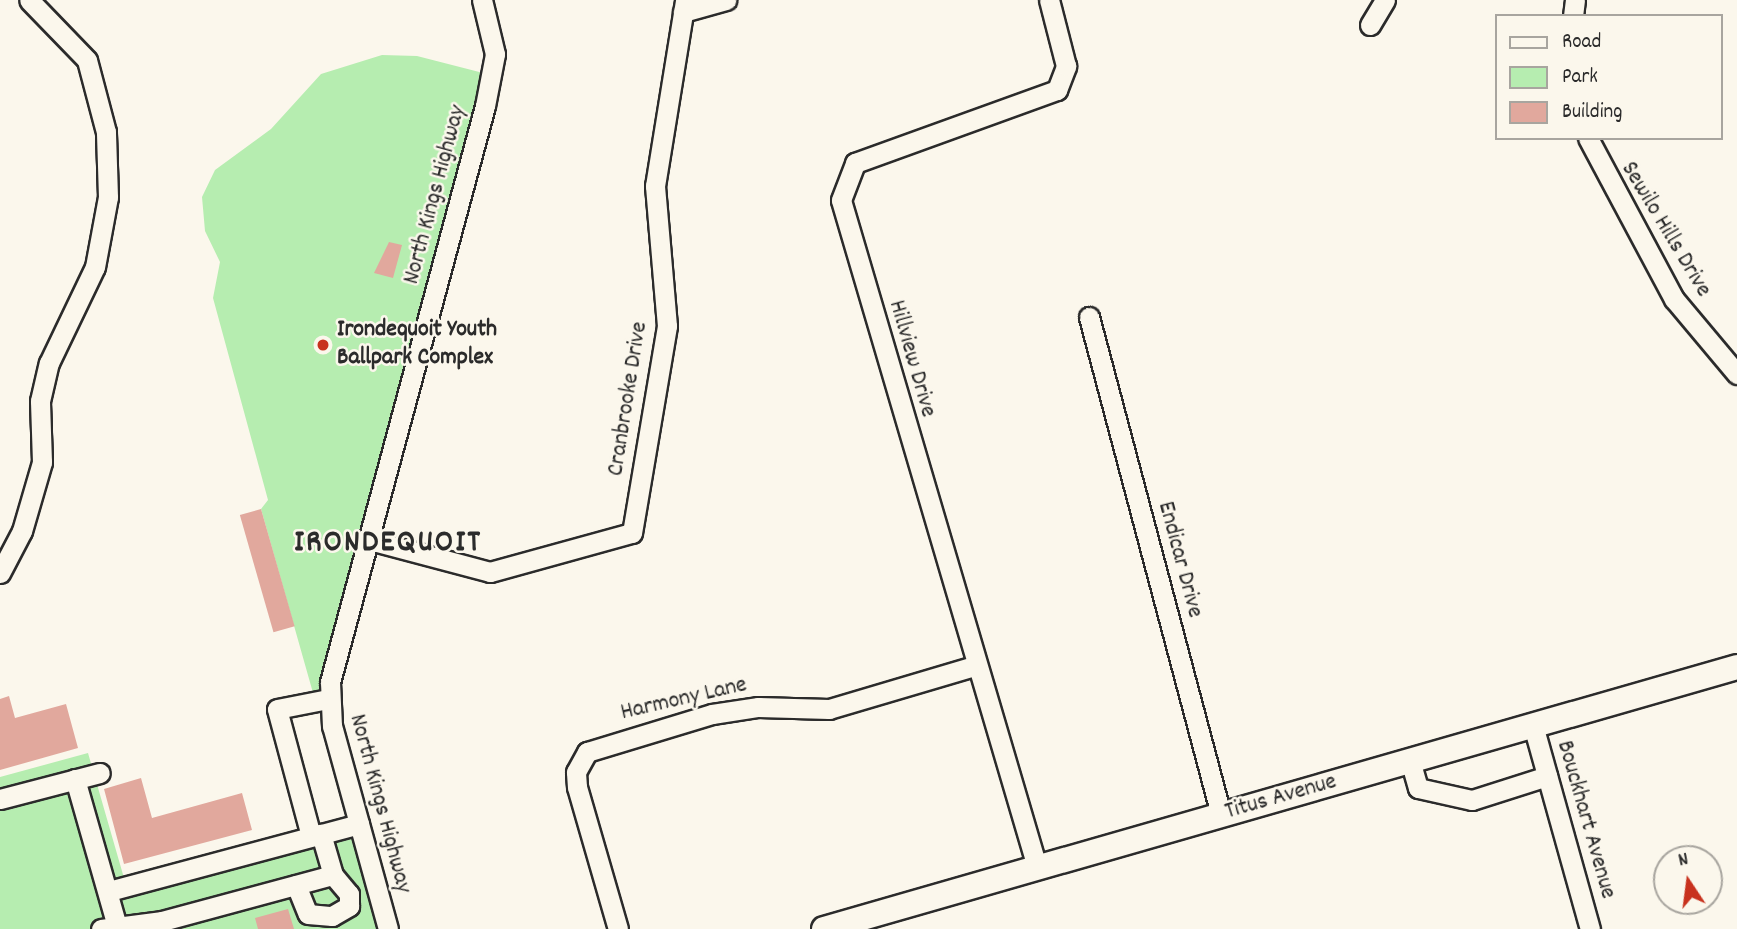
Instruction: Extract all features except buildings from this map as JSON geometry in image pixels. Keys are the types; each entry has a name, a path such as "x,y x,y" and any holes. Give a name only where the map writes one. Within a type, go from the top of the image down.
{"main road":[{"name":"Titus Avenue","path":"824,929 883,921 1037,867 1737,667"}],"street":[{"path":"0,573 22,531 42,462 40,401 49,363 94,267 108,197 106,132 87,60 29,0"},
{"name":"North Kings Highway","path":"388,929 328,699 366,539 485,106 495,54 482,0"},
{"path":"684,6 726,0"},
{"name":"Hillview Drive","path":"1037,867 974,666 844,214 842,184 866,159 1057,90 1066,66 1049,0"},
{"path":"1370,25 1385,0"},
{"name":"Cranbrooke Drive","path":"366,539 490,572 632,533 667,326 654,196 684,6"},
{"name":"Sewilo Hills Drive","path":"1589,140 1674,299 1737,374"},
{"name":"Endicar Drive","path":"1089,317 1221,815"},
{"name":"Harmony Lane","path":"618,929 577,787 576,772 587,752 712,714 758,706 829,709 974,666"},
{"path":"296,885 309,914 332,916 349,906 349,894 334,875 316,835 276,709 328,699"},
{"name":"Bouckhart Avenue","path":"1533,725 1590,929"},
{"path":"1410,760 1418,788 1472,800 1547,776"},
{"path":"0,799 100,773"},
{"path":"75,779 108,891 109,926 162,921 334,875"},
{"path":"108,891 359,824"}],"green space":[{"name":"Irondequoit Youth Ballpark Complex","path":"382,55 417,56 491,75 330,676 315,700 261,509 268,500 213,298 220,262 205,231 202,197 215,170 271,129 321,74"},
{"path":"88,753 126,885 358,822 387,929 0,929 0,777"}],"place":[{"name":"Irondequoit Youth Ballpark Complex","path":"323,345"}],"district":[{"name":"IRONDEQUOIT","path":"388,544"}]}
